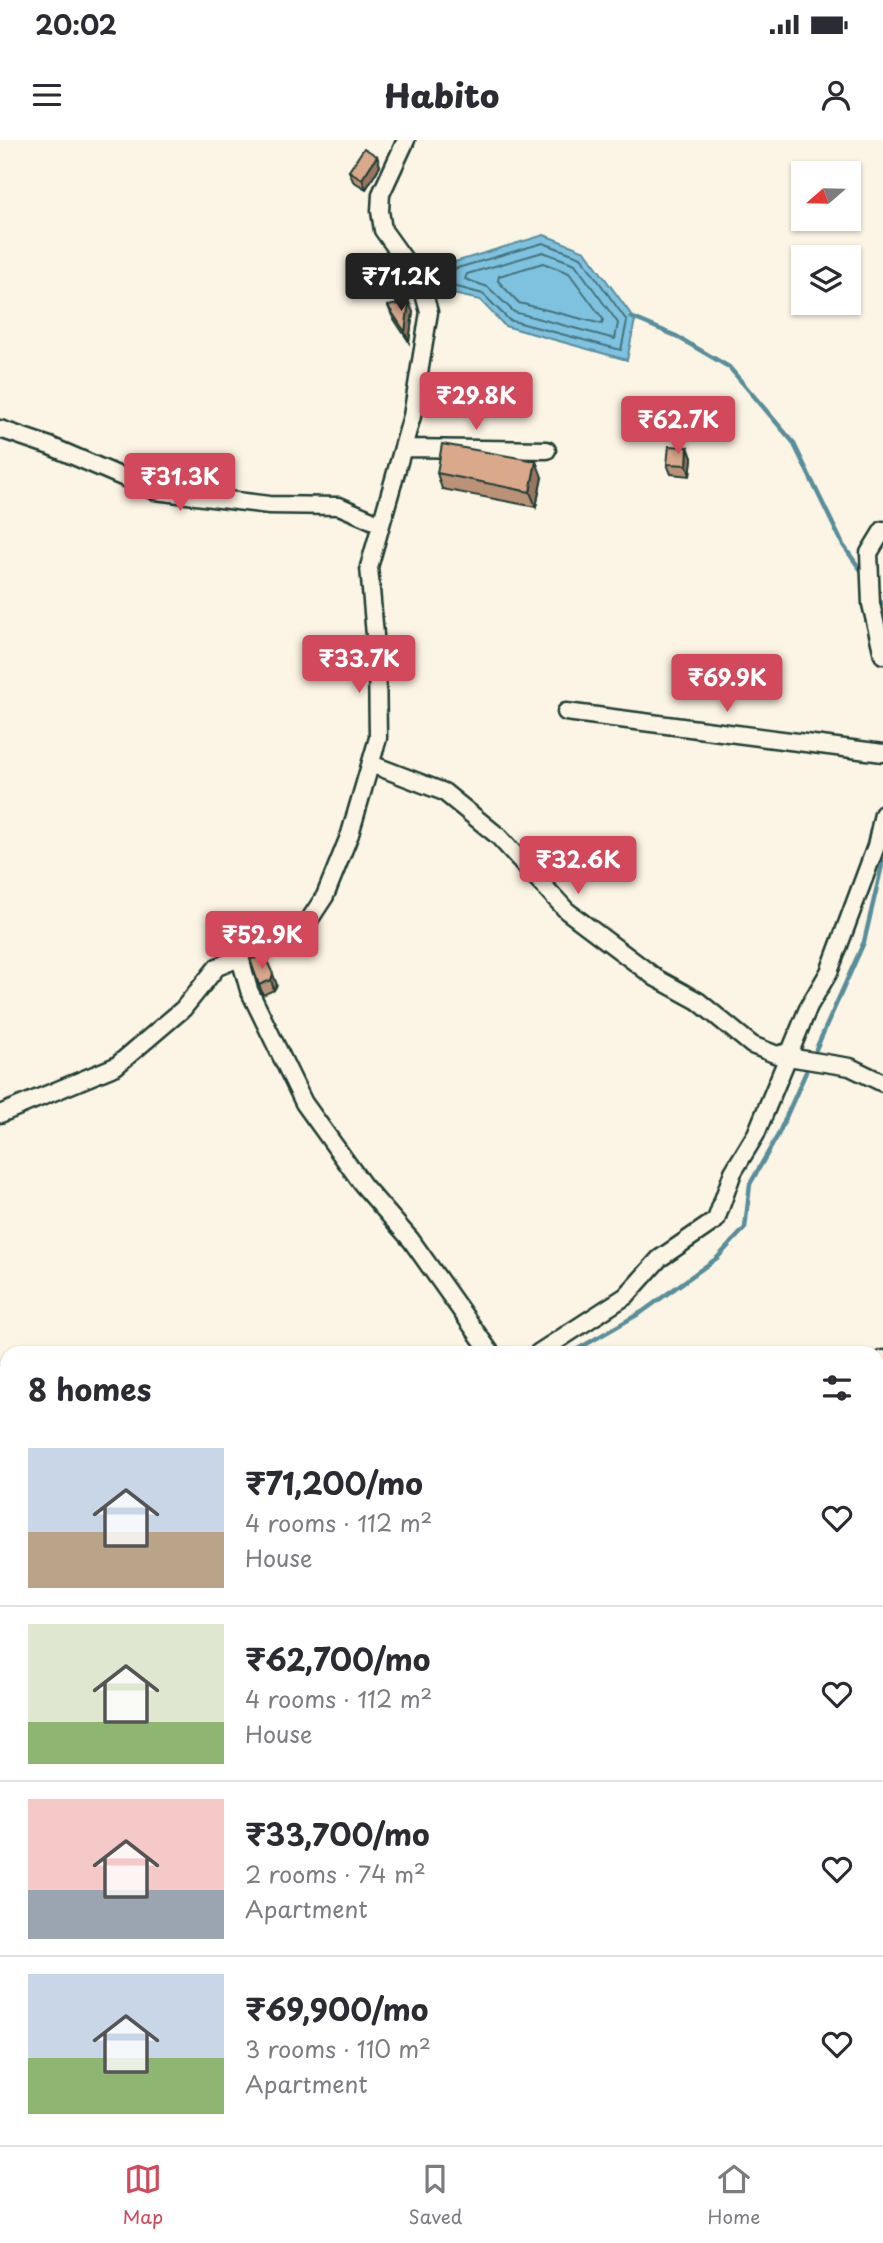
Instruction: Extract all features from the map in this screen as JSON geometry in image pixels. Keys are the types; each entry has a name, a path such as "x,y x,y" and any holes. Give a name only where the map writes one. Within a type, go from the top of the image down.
{"street":[{"path":"0,1114 116,1066 183,1009 217,967 300,934 325,896 350,834 378,738 377,658 369,567 412,416 429,312 421,283 383,230 380,211 381,194 406,140"},
{"path":"0,429 50,446 155,491 269,505 339,506 381,524"},
{"path":"403,448 548,450"},
{"path":"883,530 869,553 872,604 883,655"},
{"path":"566,712 883,753"},
{"path":"371,764 444,792 498,836 566,911 656,978 698,1000 752,1045 786,1055 850,1067 883,1083"},
{"path":"549,1346 626,1296 659,1259 716,1220 733,1172 757,1134 786,1055 834,961 876,846 883,814"},
{"path":"240,958 249,990 304,1103 363,1185 411,1240 486,1346"}],"water":[{"path":"544,235 585,251 635,320 627,360 505,326 480,300 430,289 425,271"}],"building":[{"path":"364,148 377,156 362,179 349,171"},
{"path":"409,302 405,332 388,306"},
{"path":"442,444 536,461 530,492 437,473"},
{"path":"669,446 688,447 687,465 667,464"},
{"path":"257,958 268,963 273,974 271,980 259,985 250,959"}],"waterway":[{"path":"631,317 676,336 729,367 793,442 843,545 860,569"},
{"path":"816,1049 864,942 883,861"},
{"path":"583,1346 642,1312 717,1258 745,1228 750,1184 778,1135 806,1072"}]}
